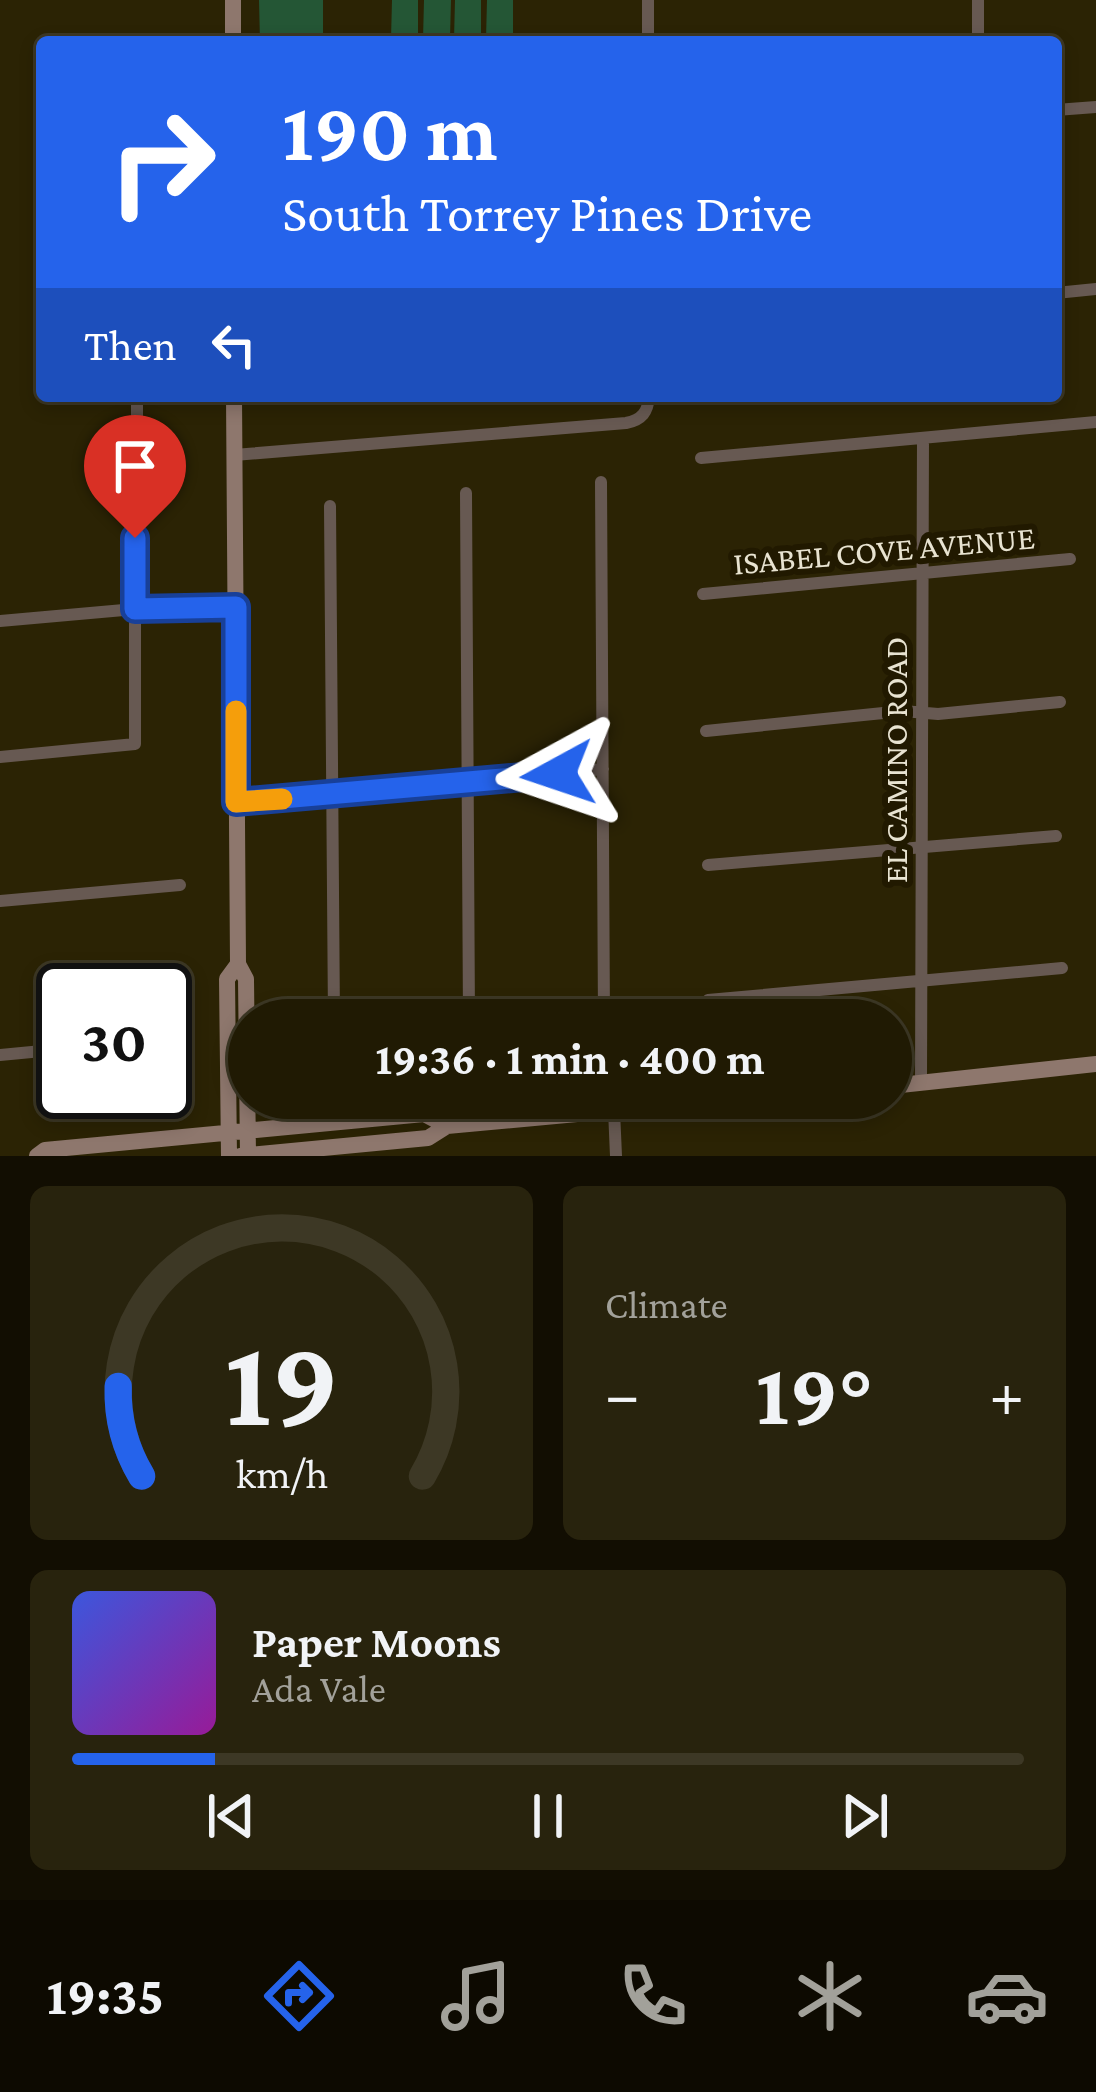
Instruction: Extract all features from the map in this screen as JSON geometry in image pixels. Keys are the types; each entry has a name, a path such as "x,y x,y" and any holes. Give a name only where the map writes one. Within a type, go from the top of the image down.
{"main road":[{"path":"233,0 233,36"},
{"path":"234,402 238,964 227,979 237,1131 245,1156 428,1138 447,1126 520,1119"},
{"path":"912,1084 1096,1064"},
{"path":"37,1156 45,1150 424,1114 447,1126"},
{"path":"229,1156 237,1131"}],"street":[{"path":"648,0 648,36"},
{"path":"978,0 978,36"},
{"path":"1062,110 1096,107"},
{"path":"1062,293 1096,290"},
{"path":"137,402 137,433"},
{"path":"234,455 626,423 643,416 648,402"},
{"path":"701,458 1096,422"},
{"name":"EL CAMINO ROAD","path":"921,1083 923,438"},
{"path":"601,482 604,999"},
{"path":"466,493 469,999"},
{"path":"0,757 135,745 135,503"},
{"path":"330,506 334,999"},
{"name":"ISABEL COVE AVENUE","path":"703,594 1070,559"},
{"path":"0,620 236,607"},
{"path":"706,731 903,711 1060,702"},
{"path":"236,802 603,769"},
{"path":"708,865 1056,836"},
{"path":"0,902 179,885"},
{"path":"719,999 1062,968"},
{"path":"0,1055 36,1052"},
{"path":"614,1119 616,1156"}],"green space":[{"path":"259,0 323,0 323,36 260,36"},
{"path":"392,0 418,0 418,36 391,36"},
{"path":"424,0 451,0 450,36 423,36"},
{"path":"455,0 481,0 481,36 454,36"},
{"path":"487,0 513,0 513,36 486,36"}],"slow traffic":[{"path":"236,711 236,802 282,799"}],"route":[{"path":"135,538 135,609 236,607 236,802 558,774"}]}
